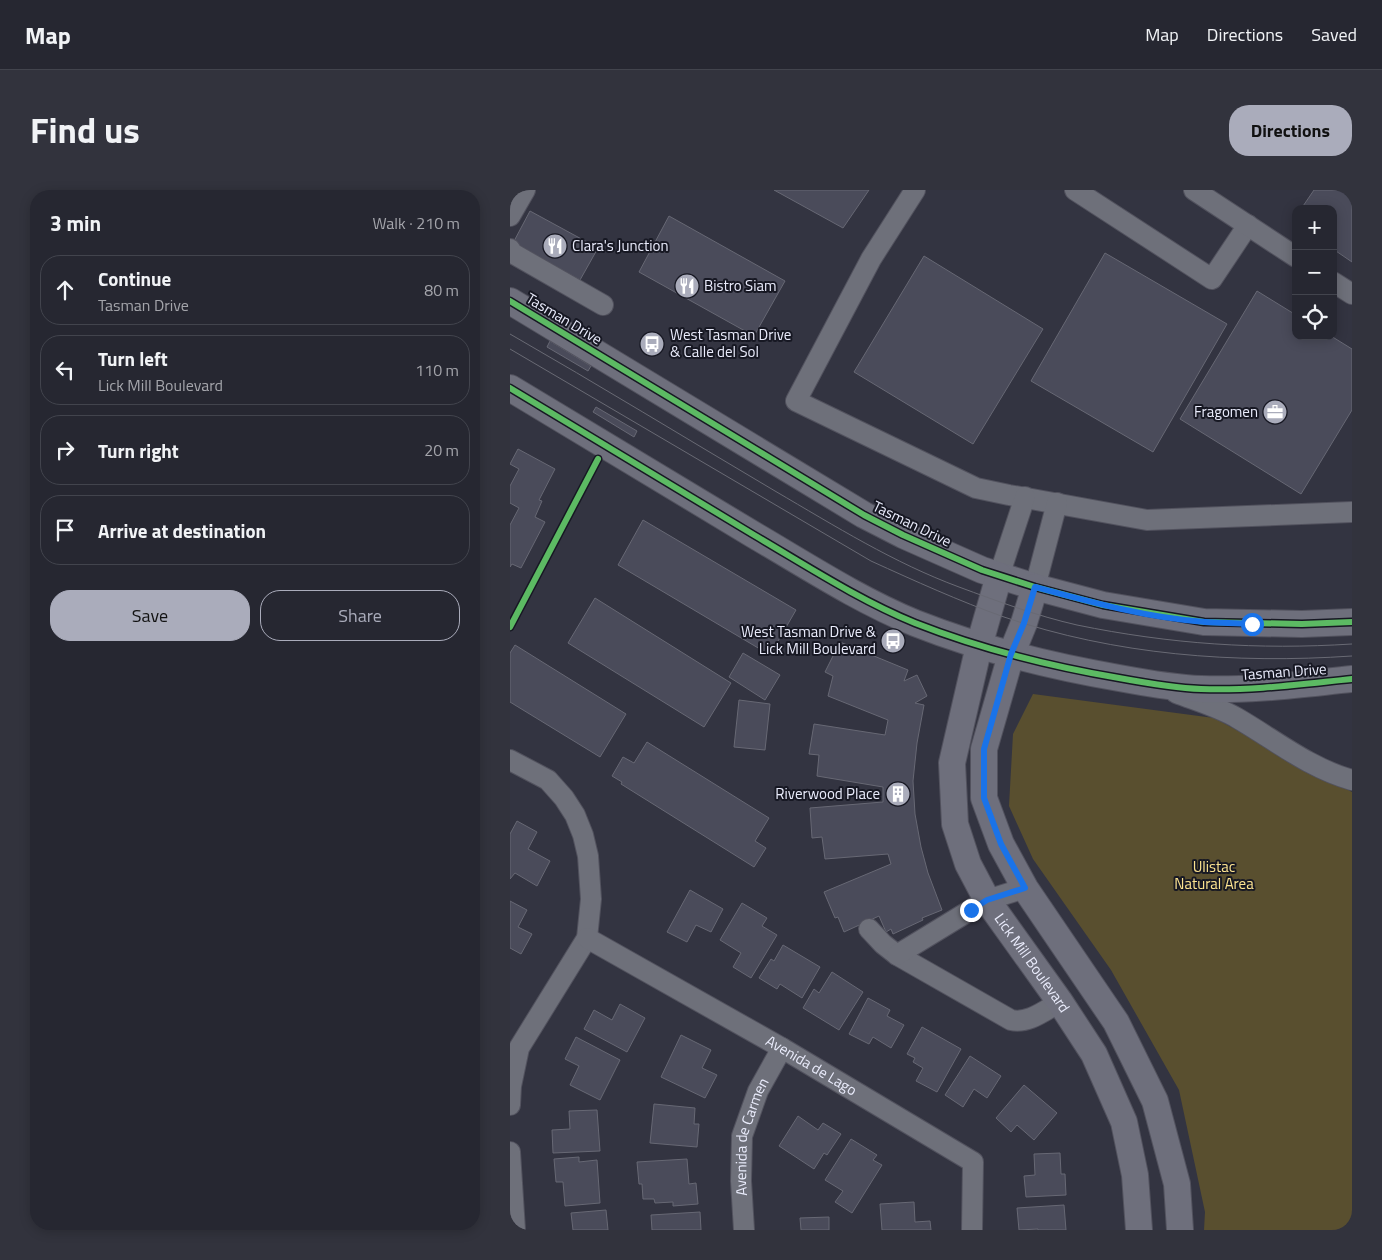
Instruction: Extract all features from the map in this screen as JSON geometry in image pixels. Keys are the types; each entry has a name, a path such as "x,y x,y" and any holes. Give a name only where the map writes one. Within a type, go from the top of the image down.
{"main road":[{"name":"Tasman Drive","path":"510,301 864,515 903,535 999,576 1103,605 1204,622 1302,624 1352,622"},
{"name":"Tasman Drive","path":"510,388 870,602 914,622 979,646 1090,673 1151,684 1200,689 1255,688 1352,679"},
{"name":"Lick Mill Boulevard","path":"999,576 979,646 952,763 955,824 968,864 987,900 1060,1002 1094,1054 1124,1122 1135,1175 1139,1230"},
{"path":"1035,587 1024,623 1011,654 984,749 984,798 1001,844 1025,888 1116,1022 1155,1101 1177,1184 1180,1230"}],"street":[{"path":"510,216 525,190"},
{"path":"915,190 871,259 796,401 976,488 1025,498 1146,520 1352,512"},
{"path":"1075,190 1212,278 1248,225"},
{"path":"1194,190 1292,254"},
{"path":"510,248 512,253 604,305"},
{"path":"1337,285 1352,294"},
{"path":"999,576 1025,498"},
{"path":"1035,587 1057,503"},
{"path":"1151,684 1236,717 1318,768 1352,780"},
{"path":"510,760 548,780 575,814 588,856 591,899 587,938 519,1048 511,1086 510,1105"},
{"path":"897,955 987,900 1025,888"},
{"path":"870,929 883,944 897,955 1011,1020 1018,1022 1026,1020 1060,1002"},
{"name":"Avenida de Lago","path":"587,938 782,1048 973,1162 972,1230"},
{"name":"Avenida de Carmen","path":"744,1230 740,1181 742,1136 758,1091 782,1048"},
{"path":"510,1152 515,1230"}],"green space":[{"name":"Ulistac Natural Area","path":"1033,694 1214,718 1352,792 1352,1230 1204,1230 1205,1212 1179,1090 1111,970 1033,859 1009,806 1013,734"}],"building":[{"path":"774,190 869,190 843,228"},
{"path":"1314,190 1352,190 1352,262 1337,252 1337,205 1304,205"},
{"name":"Clara's Junction","path":"530,211 598,248 580,280 513,243"},
{"path":"669,216 785,281 754,336 639,272"},
{"path":"1105,253 1227,324 1153,452 1031,381"},
{"path":"924,256 1043,329 973,444 854,372"},
{"path":"1257,291 1292,313 1292,340 1337,340 1352,349 1352,410 1301,494 1180,419"},
{"path":"550,341 591,366 588,371 547,347"},
{"path":"596,407 637,431 634,437 593,412"},
{"path":"518,449 555,469 539,500 542,501 535,517 545,522 521,568 512,564 510,567 510,525 519,508 510,503 510,486 519,469 510,464"},
{"path":"643,520 796,610 770,655 618,565"},
{"path":"595,598 731,683 704,727 568,643"},
{"name":"Riverwood Place","path":"840,642 908,670 904,681 917,675 927,696 915,703 924,705 913,781 915,814 928,873 942,910 922,918 923,920 893,934 891,929 886,932 879,916 844,932 838,917 835,918 824,892 891,864 888,854 825,859 822,837 812,838 810,808 883,802 883,787 817,776 819,755 809,754 814,724 885,735 888,720 828,696 833,676 825,672"},
{"path":"515,645 626,714 600,757 510,702 510,653"},
{"path":"743,653 780,675 765,700 729,677"},
{"path":"739,700 770,704 765,750 734,747"},
{"path":"647,742 769,818 755,841 766,848 754,867 621,784 622,782 612,776 623,757 634,763"},
{"path":"517,821 537,832 528,849 550,861 537,886 515,873 510,879 510,834"},
{"path":"690,890 723,909 711,932 696,925 687,942 667,932"},
{"path":"510,901 527,910 518,927 532,934 521,954 510,948"},
{"path":"742,903 767,918 762,926 777,935 751,978 733,967 741,953 720,940"},
{"path":"783,945 820,967 802,998 780,984 777,989 759,978 771,959 774,961"},
{"path":"832,972 863,992 839,1030 803,1008 814,989 819,993"},
{"path":"868,998 890,1010 887,1016 904,1025 891,1048 873,1037 869,1044 849,1034"},
{"path":"620,1004 645,1018 627,1052 584,1029 594,1010 612,1020"},
{"path":"922,1027 961,1049 937,1092 916,1081 923,1068 913,1062 915,1058 907,1054"},
{"path":"681,1035 711,1050 702,1068 717,1075 705,1098 661,1077"},
{"path":"576,1037 620,1060 600,1100 570,1085 579,1066 565,1059"},
{"path":"970,1056 1001,1076 987,1098 974,1089 963,1107 945,1095"},
{"path":"1024,1085 1057,1113 1034,1140 1017,1125 1011,1132 996,1118"},
{"path":"654,1104 695,1108 694,1124 699,1124 697,1147 650,1143"},
{"path":"597,1110 600,1151 553,1153 552,1130 570,1129 569,1111"},
{"path":"798,1116 818,1130 823,1123 841,1134 827,1155 824,1153 814,1169 779,1146"},
{"path":"851,1139 877,1155 873,1160 882,1165 852,1213 835,1202 843,1191 825,1180"},
{"path":"1060,1153 1061,1174 1065,1174 1066,1195 1026,1197 1024,1176 1035,1175 1034,1154"},
{"path":"579,1157 579,1162 597,1160 600,1203 565,1206 563,1182 556,1182 554,1159"},
{"path":"687,1159 689,1184 696,1183 698,1204 673,1206 673,1202 655,1203 654,1199 643,1199 642,1184 639,1184 637,1162"},
{"path":"914,1202 915,1222 930,1221 931,1230 882,1230 880,1204"},
{"path":"1064,1205 1066,1230 1019,1230 1017,1208"},
{"path":"606,1210 608,1230 573,1230 571,1213"},
{"path":"700,1212 701,1230 652,1230 651,1215"},
{"path":"829,1217 829,1230 801,1230 800,1218"}],"tram line":[{"path":"510,334 865,543 911,567 973,592 1017,608 1077,625 1146,637 1248,646 1352,644"},
{"path":"510,349 871,561 954,598 1004,617 1046,630 1089,640 1176,654 1264,659 1352,656"}],"cycle path":[{"path":"510,301 864,515 903,535 982,570 1035,587 1103,605 1204,622 1302,624 1352,622"},
{"path":"510,388 833,582 894,614 965,641 1041,662 1139,682 1170,686 1201,689 1239,689 1352,679"},
{"path":"510,627 598,459"}],"place":[{"name":"Clara's Junction","path":"555,246"},
{"name":"Bistro Siam","path":"687,286"},
{"name":"West Tasman Drive & Calle del Sol","path":"652,344"},
{"name":"Fragomen","path":"1275,412"},
{"name":"West Tasman Drive & Lick Mill Boulevard","path":"893,641"},
{"name":"Riverwood Place","path":"898,794"}],"route":[{"path":"971,910 987,900 1025,888 1001,844 984,798 984,749 1011,654 1024,623 1035,587 1103,605 1162,616 1204,622 1252,624"}]}
